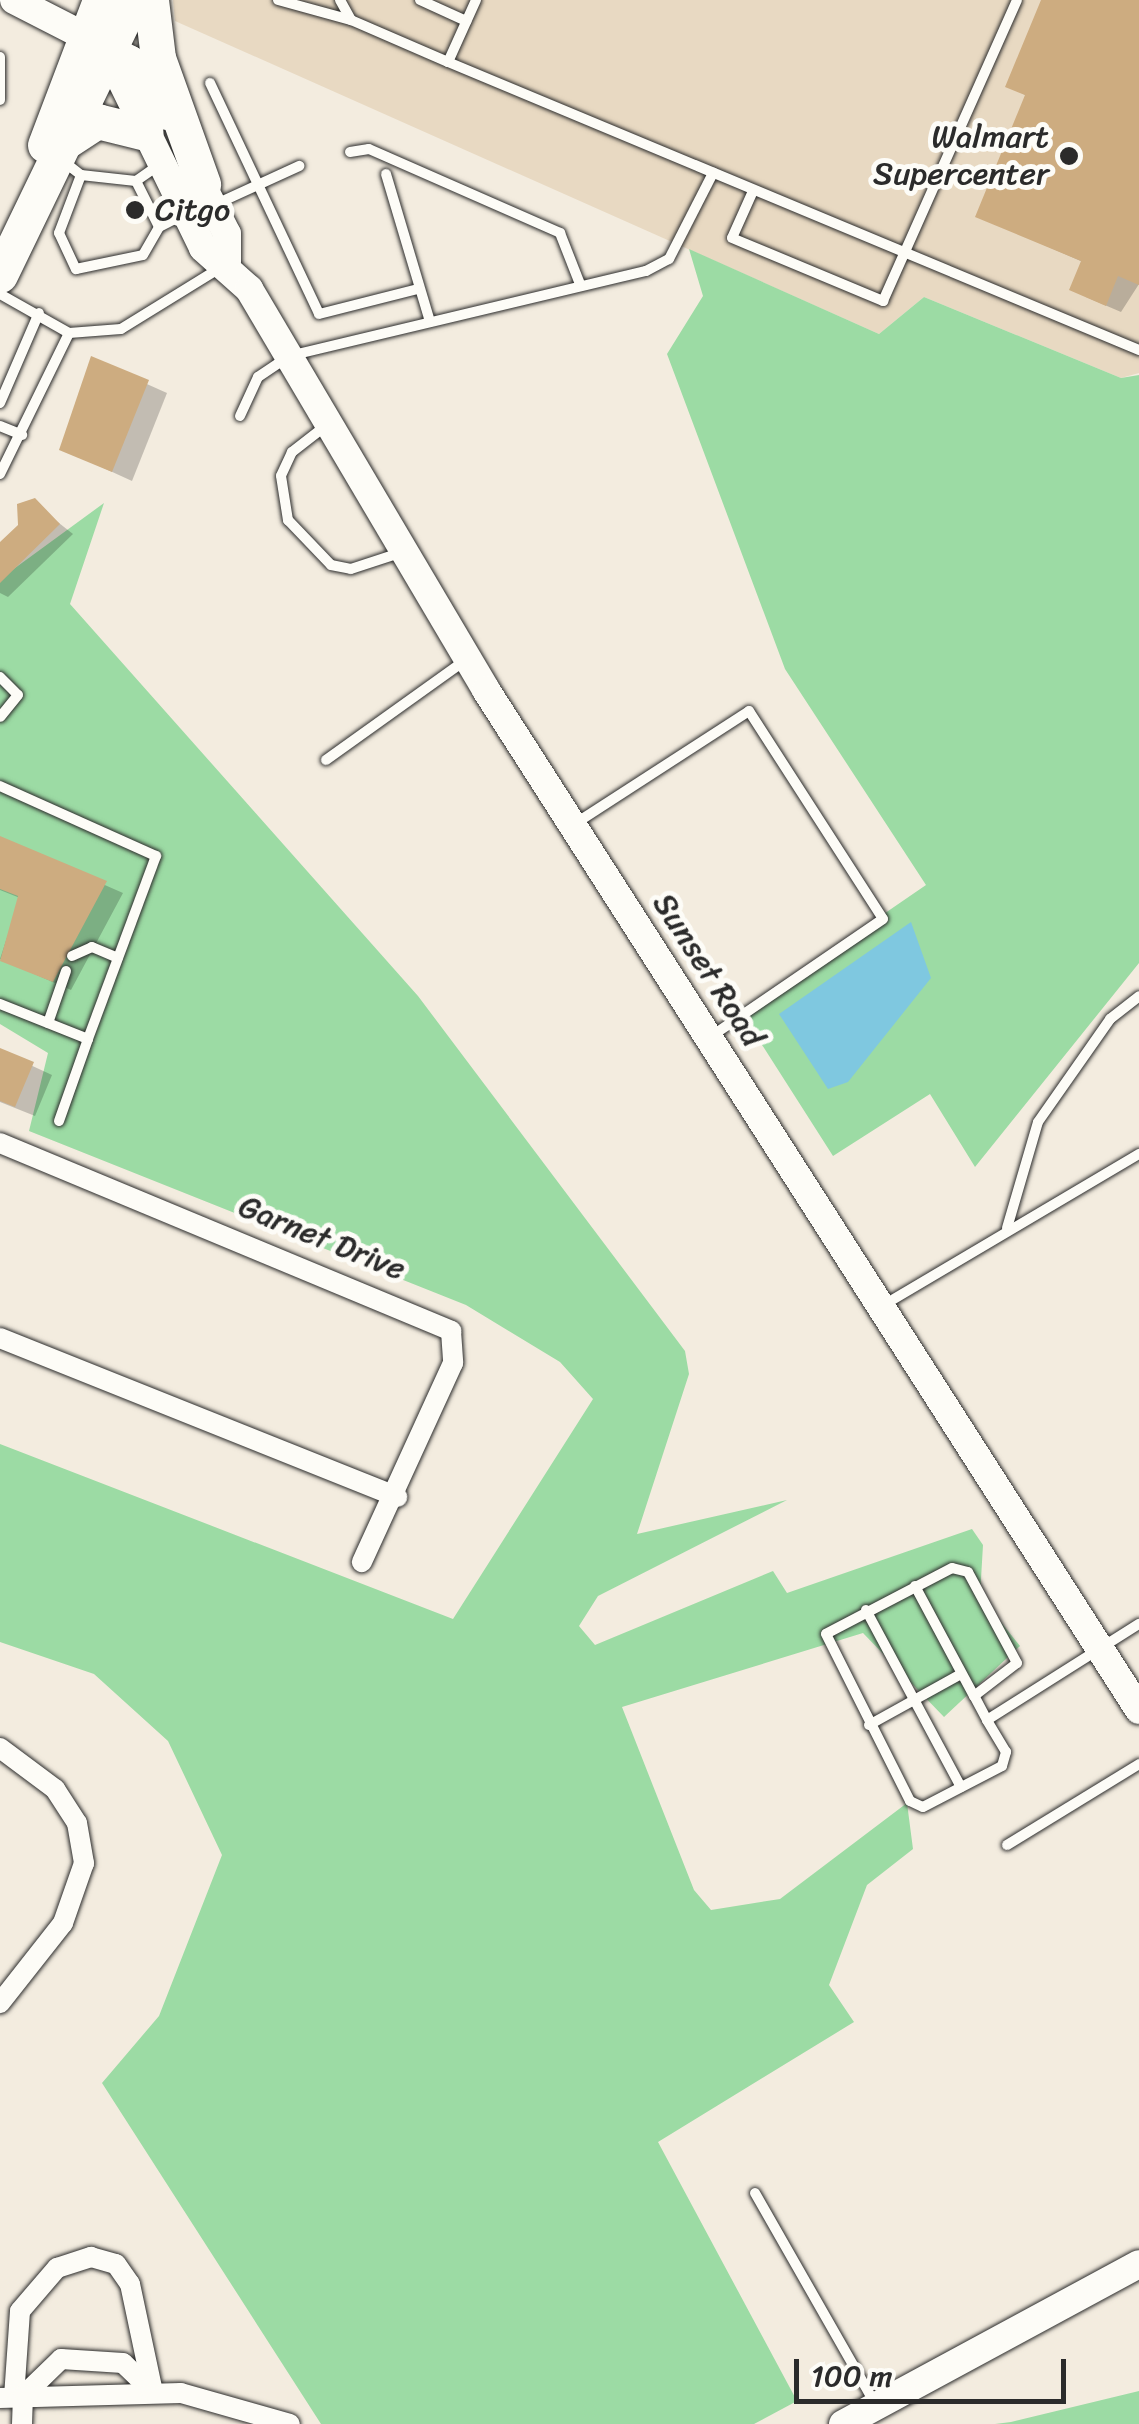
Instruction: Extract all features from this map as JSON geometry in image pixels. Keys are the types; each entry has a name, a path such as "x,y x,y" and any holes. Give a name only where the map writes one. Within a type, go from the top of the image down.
{"highway":[{"path":"69,158 98,46 100,0"},
{"path":"0,275 98,46 133,0"},
{"path":"151,0 158,58 200,201"},
{"path":"25,218 97,121 154,148"}],"street":[{"path":"14,0 98,46"},
{"name":"Sunset Road","path":"98,46 154,148 200,201"},
{"name":"Sunset Road","path":"98,46 131,60 154,90 227,262 289,356 468,659 1139,1710"},
{"name":"Garnet Drive","path":"0,1143 451,1330 452,1364 397,1497 362,1562"},
{"path":"0,1338 397,1497"},
{"path":"0,1748 56,1789 77,1824 84,1862 63,1923 0,2003"},
{"path":"22,2424 12,2397 20,2311 47,2276 91,2257 116,2264 130,2284 153,2392"},
{"path":"843,2424 1139,2264"},
{"path":"12,2397 61,2359 123,2363 153,2392"},
{"path":"12,2397 153,2392 230,2401 290,2424"}],"lane":[{"path":"278,0 351,20 1139,350"},
{"path":"340,0 351,20"},
{"path":"420,0 466,20"},
{"path":"448,62 476,0"},
{"path":"753,190 732,238 883,301 1017,0"},
{"path":"0,57 0,100"},
{"path":"210,83 319,314 418,288"},
{"path":"136,182 154,148"},
{"path":"350,152 370,149 560,233 580,284"},
{"path":"159,227 136,182 69,158 58,232 76,269 143,254 159,227 200,201 259,185 299,166"},
{"path":"240,416 258,376 289,356 669,259 712,173"},
{"path":"386,174 430,322"},
{"path":"25,218 58,232"},
{"path":"0,294 69,333 122,329 227,262"},
{"path":"0,404 39,313"},
{"path":"0,474 69,333"},
{"path":"329,424 292,452 281,476 288,520 330,565 351,569 404,551"},
{"path":"0,426 22,435"},
{"path":"326,760 468,659"},
{"path":"0,677 18,695 0,717"},
{"path":"574,824 749,712 884,919 710,1037"},
{"path":"0,786 156,856 59,1121"},
{"path":"72,956 92,947 118,958"},
{"path":"48,1024 66,970"},
{"path":"1007,1228 1038,1122 1110,1019 1139,996"},
{"path":"0,1004 88,1039"},
{"path":"882,1306 1007,1228 1139,1154"},
{"path":"914,1586 1006,1757 961,1787 916,1807 824,1641 866,1610 914,1586 952,1568 968,1572 1016,1656 1014,1672 974,1696"},
{"path":"866,1610 961,1787"},
{"path":"987,1720 1139,1624"},
{"path":"869,1725 961,1674"},
{"path":"1007,1845 1139,1764"},
{"path":"755,2193 876,2406"}],"shaded area":[{"path":"173,0 1139,0 1139,373 1121,378 924,297 879,334 175,21"}],"green space":[{"path":"689,249 879,334 924,297 1121,378 1139,375 1139,963 975,1167 930,1094 833,1156 741,1012 926,885 785,669 667,354 703,296"},
{"path":"104,503 70,604 418,996 685,1351 689,1374 637,1534 787,1500 598,1596 579,1626 595,1645 773,1571 787,1593 972,1529 983,1545 980,1596 1020,1646 944,1717 863,1633 622,1707 694,1890 711,1910 780,1899 907,1803 913,1849 867,1885 829,1985 854,2022 658,2142 797,2401 754,2424 321,2424 102,2083 159,2016 222,1855 168,1741 94,1674 0,1642 0,1444 453,1619 593,1399 560,1362 466,1305 29,1131 48,1053 0,1024 0,579"},
{"path":"1139,2391 1139,2424 995,2424 1011,2422"}],"water":[{"path":"911,922 931,978 848,1082 828,1089 779,1014"}],"building":[{"name":"Walmart Supercenter","path":"1041,0 1139,0 1139,285 1118,276 1106,306 1069,290 1081,261 975,217 1025,95 1005,87"},
{"path":"91,356 149,380 112,472 59,450"},
{"path":"35,498 60,524 0,583 0,542 18,525 17,504"},
{"path":"0,836 107,881 53,982 0,961 18,896 0,889"},
{"path":"0,1048 34,1062 15,1107 0,1101"}],"place":[{"name":"Walmart Supercenter","path":"1069,156"},
{"name":"Citgo","path":"135,210"}]}
